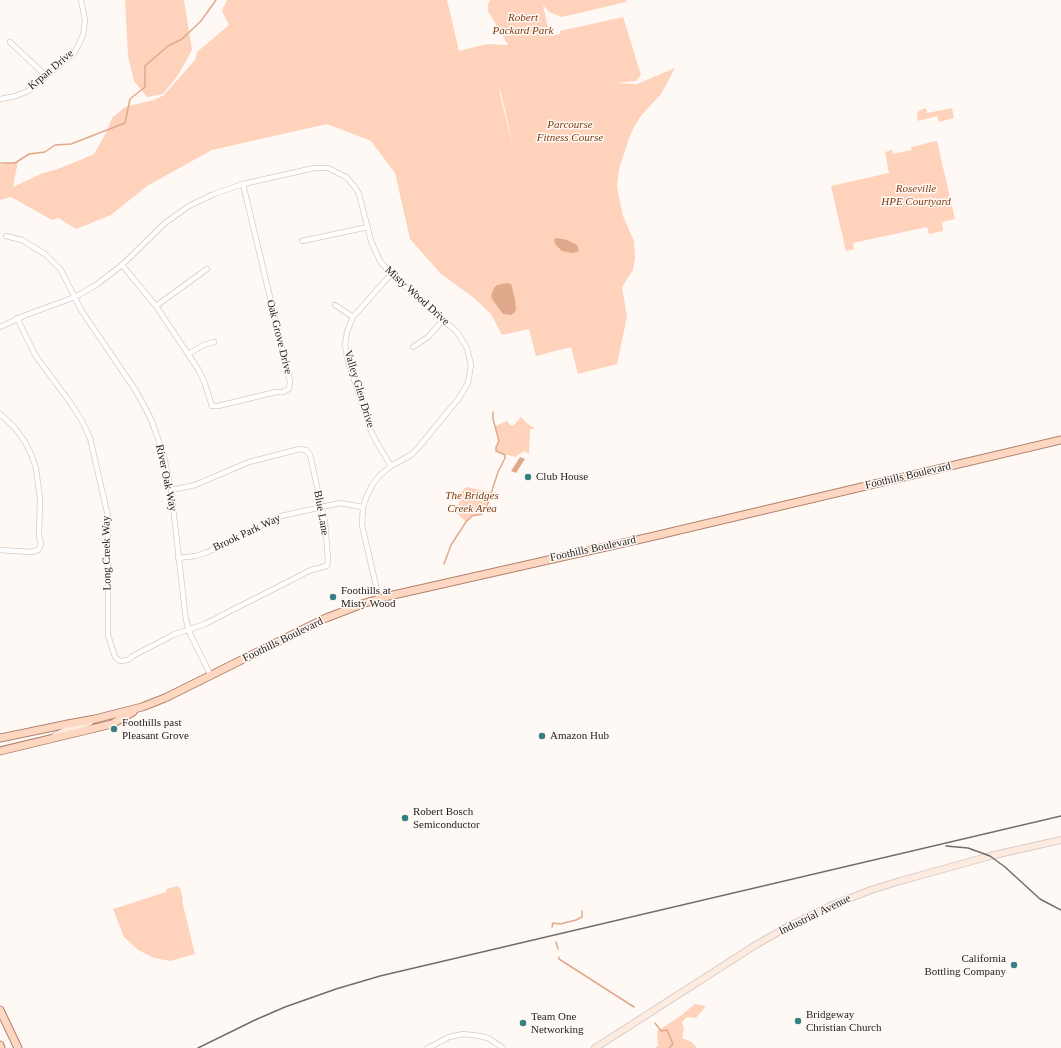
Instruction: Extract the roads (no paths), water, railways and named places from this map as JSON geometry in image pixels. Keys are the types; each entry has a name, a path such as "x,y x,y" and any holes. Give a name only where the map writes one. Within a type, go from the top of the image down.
{"main road":[{"name":"Foothills Boulevard","path":"0,738 95,719 142,707 165,698 326,618 379,599 1061,440"},
{"name":"Foothills Boulevard","path":"0,751 112,724 142,707"},
{"path":"0,1010 3,1023 18,1048"}],"street":[{"name":"Krpan Drive","path":"0,99 16,96 30,90 45,75 75,52 83,35 86,20 81,0"},
{"path":"10,42 45,75"},
{"name":"Misty Wood Drive","path":"0,327 17,318 75,297 101,282 122,265 154,233 177,214 214,194 243,184 314,168 328,168 346,177 355,187 362,202 371,242 376,255 391,274 461,337 467,348 471,365 468,383 459,398 411,455 391,466 380,475 372,485 363,507 362,525 379,599"},
{"name":"Oak Grove Drive","path":"122,265 156,306 198,369 204,381 212,406 218,406 276,392 283,392 289,389 290,381 243,184"},
{"path":"302,241 368,227"},
{"name":"River Oak Way","path":"6,236 22,240 51,259 61,270 81,310 133,386 144,405 164,456 171,490 184,606 189,630 210,676"},
{"path":"156,306 207,269"},
{"name":"Valley Glen Drive","path":"391,274 353,317 346,339 346,353 374,437 391,466"},
{"path":"335,305 353,317"},
{"name":"Long Creek Way","path":"17,318 35,355 82,420 90,438 107,512 108,635 115,657 120,661 128,660 173,635 189,630"},
{"path":"413,347 428,337 443,320"},
{"path":"188,354 204,345 214,342"},
{"path":"0,414 14,428 24,442 31,454 36,468 40,499 40,544 38,550 31,552 0,550"},
{"name":"Blue Lane","path":"171,490 195,485 249,462 300,449 306,450 310,455 325,522 328,559 327,566 311,570 205,624 189,630"},
{"name":"Brook Park Way","path":"178,558 196,556 208,552 276,518 340,503 363,507"},
{"path":"70,734 72,729 95,719"},
{"path":"52,738 65,731 68,724"},
{"name":"Industrial Avenue","path":"595,1048 754,946 793,924 830,906 871,890 900,881 990,856 1061,840"},
{"path":"428,1048 448,1037 463,1034 488,1038 503,1048"}],"waterway":[{"path":"0,163 15,163 29,154 45,152 55,145 71,144 125,123 130,99 145,87 145,66 168,46 182,39 201,21 216,0"},
{"path":"444,564 451,545 466,522 472,516 482,514 487,506 498,472 505,458 505,455 496,451 499,441 493,419 493,412"},
{"path":"552,927 553,923 560,924 582,917 582,911"},
{"path":"556,942 558,949"},
{"path":"559,957 559,959 634,1007"},
{"path":"655,1023 661,1031 667,1030 673,1044 669,1048"}],"railway":[{"path":"198,1048 285,1007 336,989 380,976 1061,816"},
{"path":"946,846 968,848 990,856 1005,867 1040,899 1061,910"}],"place":[{"name":"Club House","path":"528,477"},
{"name":"Foothills at Misty Wood","path":"333,597"},
{"name":"Foothills past Pleasant Grove","path":"114,729"},
{"name":"Amazon Hub","path":"542,736"},
{"name":"Robert Bosch Semiconductor","path":"405,818"},
{"name":"California Bottling Company","path":"1014,965"},
{"name":"Bridgeway Christian Church","path":"798,1021"},
{"name":"Team One Networking","path":"523,1023"}],"park label":[{"name":"Robert Packard Park","path":"523,24"},
{"name":"Parcourse Fitness Course","path":"570,131"},
{"name":"Roseville HPE Courtyard","path":"916,195"},
{"name":"The Bridges Creek Area","path":"472,502"}]}
